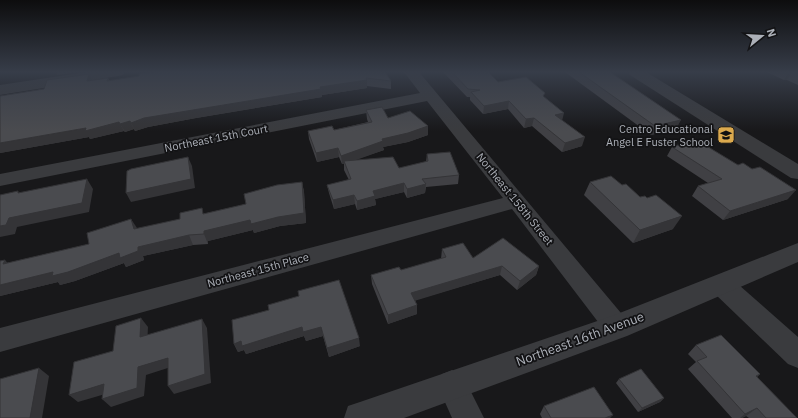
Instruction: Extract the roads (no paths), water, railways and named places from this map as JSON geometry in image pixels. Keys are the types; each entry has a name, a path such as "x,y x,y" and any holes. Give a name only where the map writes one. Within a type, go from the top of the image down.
{"street":[{"name":"Northeast 158th Street","path":"427,92 517,201 616,327"},
{"path":"666,92 798,173"},
{"name":"Northeast 15th Court","path":"0,180 431,96"},
{"name":"Northeast 15th Place","path":"0,340 517,201"},
{"name":"Northeast 16th Avenue","path":"360,418 452,384 616,327 722,285 798,252"},
{"path":"722,285 798,355"},
{"path":"452,384 468,418"}],"place":[{"name":"Centro Educational Angel E Fuster School","path":"726,135"}]}
